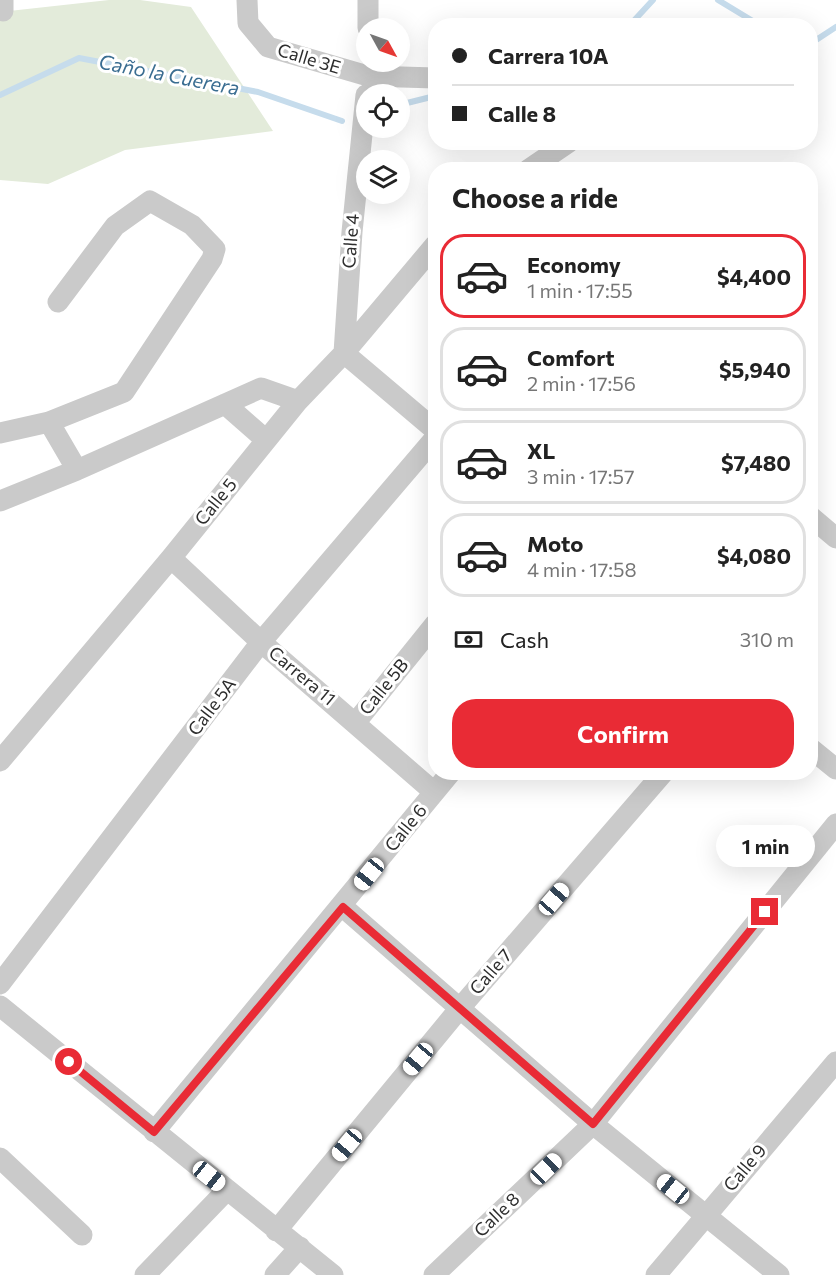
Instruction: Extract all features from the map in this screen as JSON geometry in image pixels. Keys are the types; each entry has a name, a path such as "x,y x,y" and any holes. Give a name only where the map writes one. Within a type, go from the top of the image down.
{"street":[{"name":"Calle 3E","path":"247,0 248,23 268,47 367,82 428,78"},
{"path":"368,0 368,18"},
{"name":"Calle 4","path":"344,353 352,232 367,82"},
{"path":"540,162 557,150"},
{"path":"0,433 50,422 124,392 212,259 215,249 192,225 150,201 115,226 58,302"},
{"name":"Calle 5","path":"0,760 171,558 297,402 344,353 428,253"},
{"path":"344,353 428,424"},
{"path":"0,501 77,470 261,388 297,402"},
{"path":"225,404 266,441"},
{"path":"50,422 77,470"},
{"name":"Calle 5A","path":"0,984 261,642 428,446"},
{"path":"818,523 836,538"},
{"name":"Carrera 11","path":"171,558 261,642 434,792"},
{"name":"Calle 5B","path":"356,722 428,633"},
{"path":"818,754 836,769"},
{"name":"Calle 6","path":"154,1132 343,907 444,780"},
{"name":"Calle 7","path":"276,1231 460,1008 657,780"},
{"name":"Calle 8","path":"434,1275 593,1124 836,824"},
{"path":"343,907 593,1124 779,1275"},
{"path":"0,1006 333,1275"},
{"name":"Calle 9","path":"656,1275 836,1062"},
{"path":"0,1158 82,1234"},
{"path":"145,1275 227,1190"},
{"path":"275,1275 300,1247"}],"green space":[{"path":"109,0 140,0 191,7 273,131 125,150 48,184 0,180 0,12"}],"waterway":[{"name":"Caño la Cuerera","path":"636,18 653,0"},
{"name":"Caño la Cuerera","path":"718,0 748,18"},
{"name":"Caño la Cuerera","path":"818,39 836,27"},
{"name":"Caño la Cuerera","path":"0,95 79,58 258,92 342,121"},
{"name":"Caño la Cuerera","path":"410,102 428,98"}],"route":[{"path":"69,1062 154,1132 343,907 593,1124 765,912"}]}
